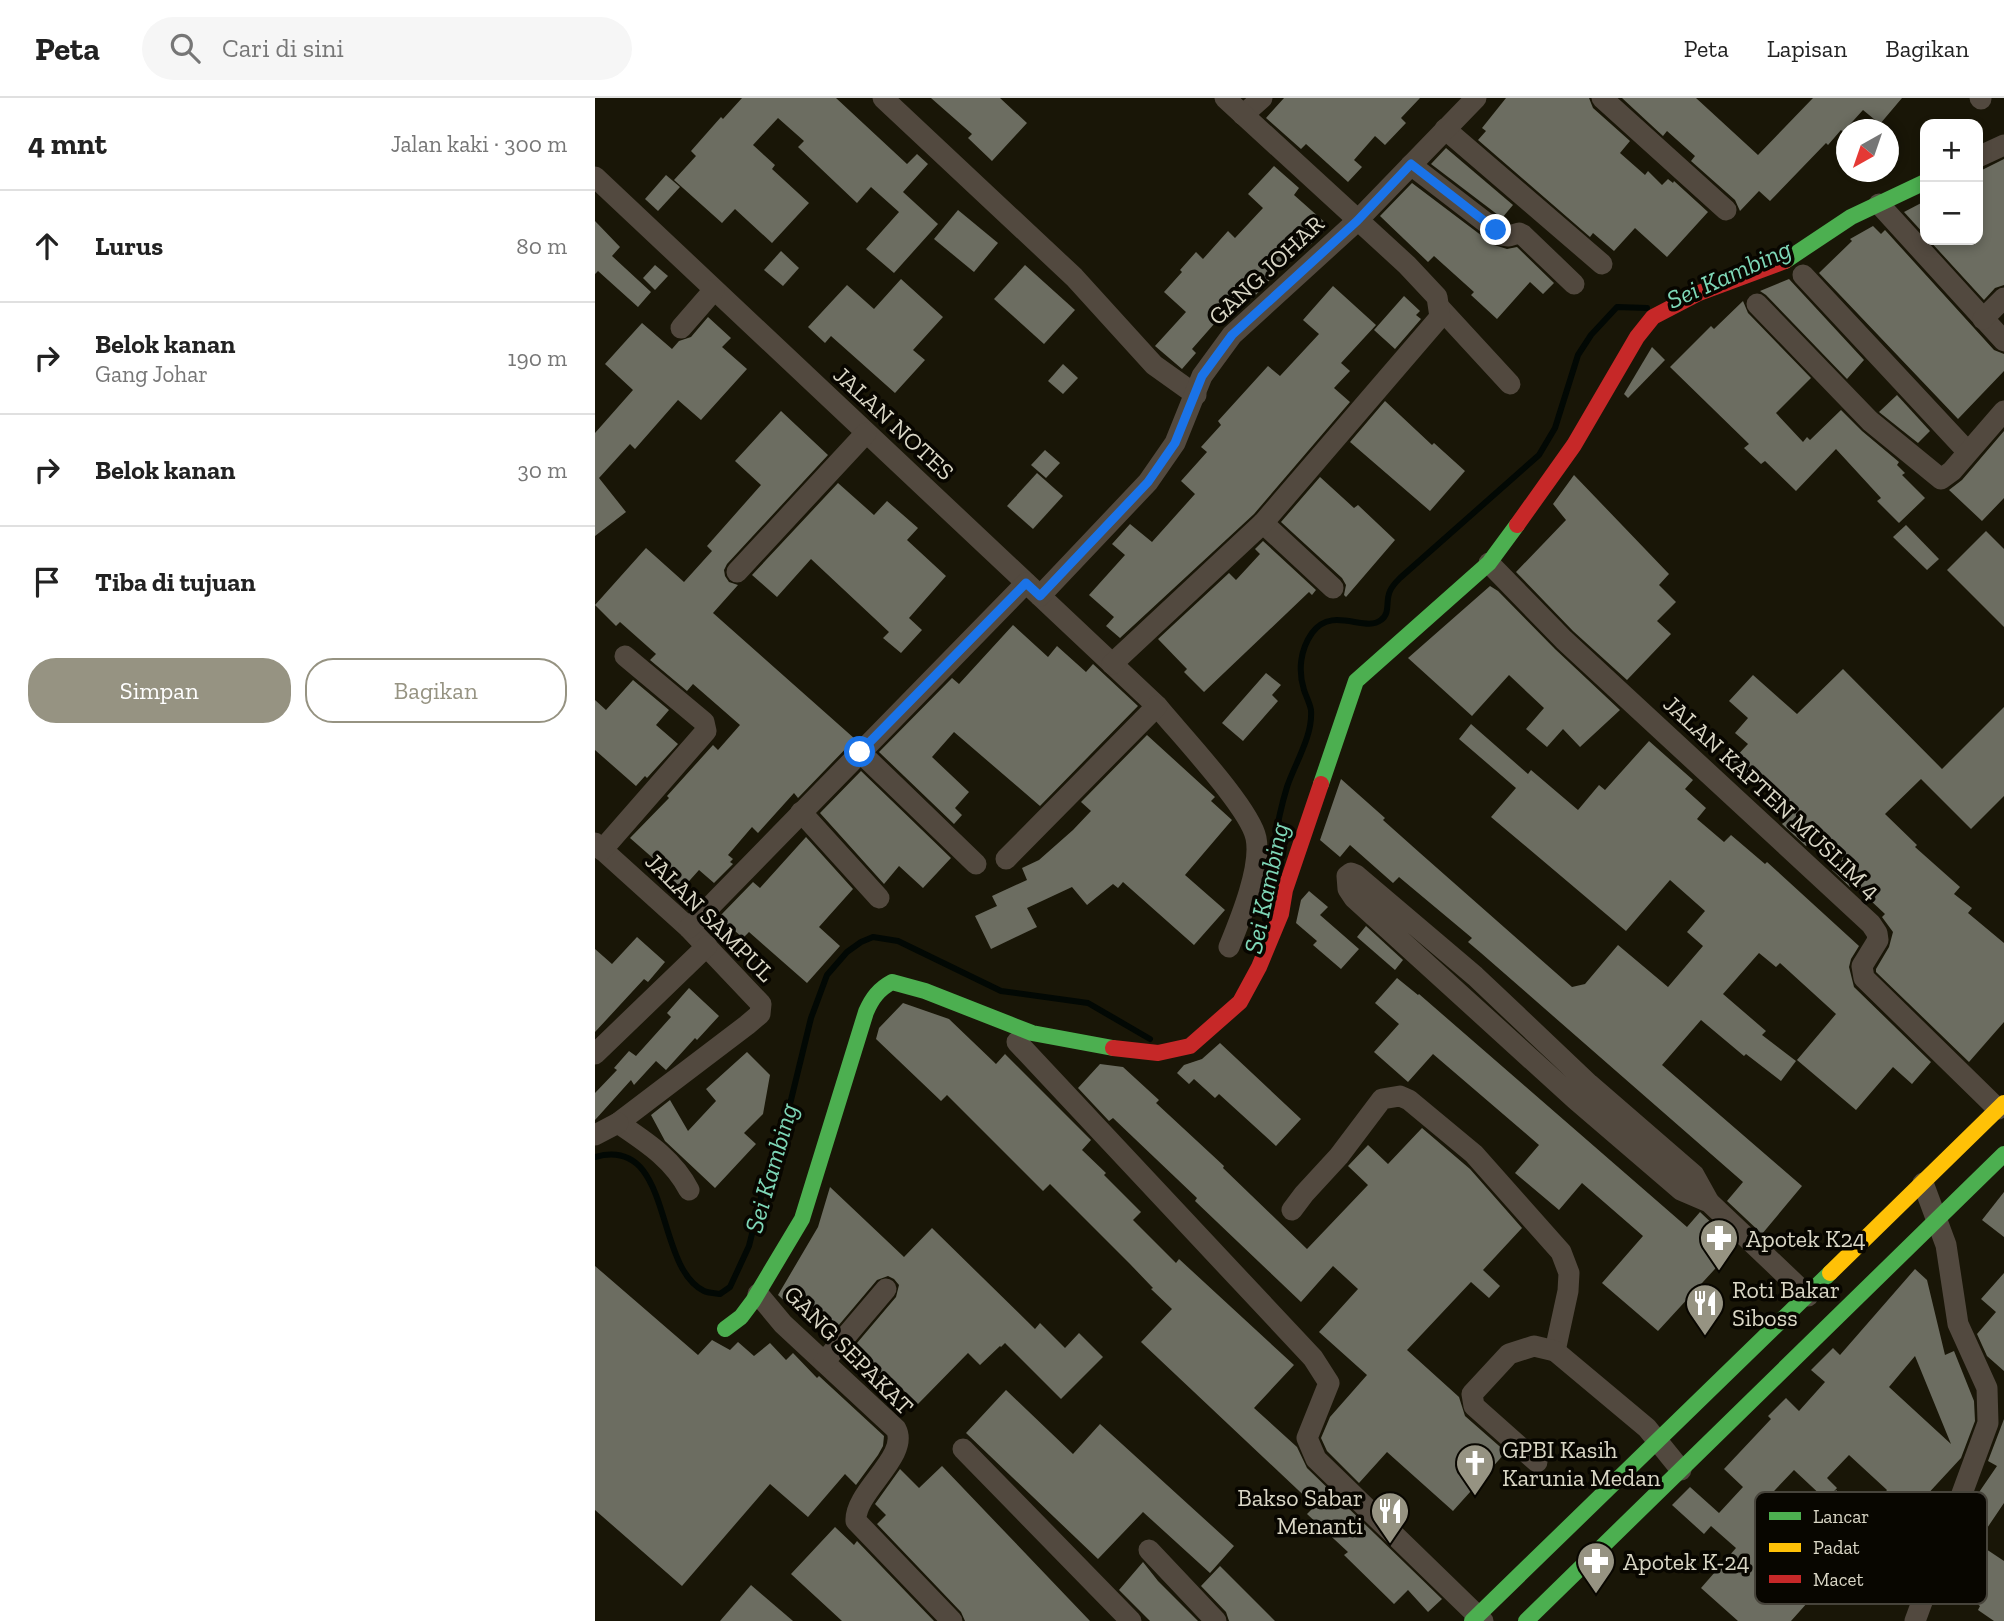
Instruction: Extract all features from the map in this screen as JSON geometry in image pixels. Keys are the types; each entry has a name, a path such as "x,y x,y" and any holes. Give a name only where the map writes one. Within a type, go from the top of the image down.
{"street":[{"path":"883,98 1074,277 1154,365 1196,394"},
{"path":"1112,664 1263,523 1440,317 1437,297 1407,265 1225,98"},
{"path":"1243,115 1262,98"},
{"name":"GANG JOHAR","path":"689,928 860,752 1148,482 1175,443 1202,376 1232,335 1357,221 1476,98"},
{"path":"1602,98 1725,210"},
{"path":"1445,129 1602,264"},
{"path":"1983,156 2004,145"},
{"path":"1411,164 1502,235 1523,235 1574,284"},
{"name":"JALAN NOTES","path":"595,177 1157,706 1248,819 1256,838 1257,855 1250,888 1229,947"},
{"name":"GANG SEPAKAT","path":"952,1621 856,1521 859,1504 890,1460 899,1434 783,1324 758,1294 791,1243 802,1219 873,996 881,987 892,982 925,991 1033,1033 1105,1047 1158,1053 1190,1046 1240,1002 1259,967 1281,914 1285,890 1350,691 1356,681 1489,564 1574,445 1637,337 1653,317 1699,293 1780,264 1851,217 1920,184"},
{"path":"1879,204 2004,341"},
{"path":"1803,275 1967,451"},
{"path":"681,328 715,290"},
{"path":"1983,319 2004,298"},
{"path":"1758,304 1870,421 1941,480 2004,411"},
{"path":"1440,308 1510,384"},
{"path":"737,572 866,433"},
{"path":"1263,523 1333,589"},
{"name":"JALAN KAPTEN MUSLIM 4","path":"1489,564 1564,640 1871,924 1878,940 1862,966 1864,978 2001,1106"},
{"path":"599,846 706,731 704,722 625,656"},
{"path":"1006,859 1157,706"},
{"path":"860,752 976,864"},
{"path":"801,813 879,898"},
{"name":"JALAN SAMPUL","path":"599,846 689,928 761,1004 760,1014 618,1123"},
{"path":"1582,1091 1475,976 1356,874 1347,876 1346,883 1354,898 1460,994 1582,1091 1694,1175 1709,1202 1808,1296"},
{"path":"595,1054 707,946"},
{"path":"1460,994 1475,976"},
{"path":"1017,1042 1313,1358 1329,1383 1307,1438 1316,1459 1478,1619 1565,1529 1659,1441 2001,1106"},
{"path":"1293,1210 1339,1156 1382,1099 1400,1096 1409,1100 1474,1154 1561,1252 1569,1273 1568,1291 1555,1352"},
{"path":"595,1135 618,1123 661,1154 681,1175 688,1191"},
{"path":"1526,1621 2004,1154"},
{"path":"1923,1183 1947,1245 1958,1324 1996,1391 1988,1423 1963,1492"},
{"path":"824,1362 886,1289"},
{"path":"725,1329 736,1323 758,1294"},
{"path":"1537,1462 1474,1406 1472,1394 1509,1354 1534,1346 1555,1352 1647,1428 1681,1470"},
{"path":"963,1449 1131,1621"},
{"path":"1149,1550 1216,1621"},
{"path":"1915,1621 1921,1604"}],"building":[{"path":"742,98 836,98 907,164 917,154 928,164 903,192 938,224 894,273 866,249 899,212 871,187 857,203 798,147 804,141 778,118 753,145 775,165 772,169 809,203 772,243 735,209 722,223 674,180 696,156 691,151"},
{"path":"931,98 1000,98 1027,123 992,161 968,138 972,134"},
{"path":"1284,98 1420,98 1401,118 1406,123 1385,145 1375,136 1354,160 1362,167 1348,182 1306,144 1301,149 1266,118"},
{"path":"1506,98 1589,98 1593,108 1630,141 1620,153 1645,175 1648,171 1662,185 1668,179 1673,183 1674,181 1708,212 1667,257 1635,228 1614,251 1593,233 1590,237 1478,140 1486,131 1482,128"},
{"path":"1622,98 1696,98 1758,155 1813,98 1902,98 1884,119 1874,119 1863,110 1855,119 1836,119 1836,136 1770,201 1759,191 1740,211 1735,200 1691,161 1695,156 1667,131 1663,136"},
{"path":"1446,148 1513,205 1502,218 1431,164"},
{"path":"2004,159 2004,285 1995,288 1984,300 1934,245 1983,245 1983,170"},
{"path":"1274,166 1299,188 1294,195 1329,226 1304,251 1297,245 1252,299 1247,295 1226,319 1222,315 1192,349 1196,353 1182,369 1155,346 1186,312 1164,292 1196,252 1203,259 1228,231 1235,238 1263,208 1248,194"},
{"path":"666,175 680,187 658,211 645,199"},
{"path":"1412,183 1494,245 1507,249 1517,247 1554,283 1543,294 1530,282 1497,319 1471,295 1474,292 1434,256 1428,262 1380,216"},
{"path":"1920,204 1920,230 1904,212"},
{"path":"958,210 998,243 974,272 934,239"},
{"path":"595,221 620,247 612,256 651,292 638,307 598,271 595,274"},
{"path":"1873,226 1881,234 1885,230 1994,350 2004,354 2004,371 1958,419 1819,273 1852,241 1850,239"},
{"path":"781,251 799,268 783,286 764,270"},
{"path":"655,265 668,276 655,290 643,278"},
{"path":"1025,265 1075,310 1044,344 994,299"},
{"path":"901,279 943,317 913,350 925,360 895,393 831,336 825,343 808,327 847,285 874,309"},
{"path":"1789,279 1864,360 1847,379 1760,291"},
{"path":"1333,286 1376,325 1341,363 1350,371 1334,388 1350,402 1254,514 1120,638 1106,626 1114,617 1089,595 1125,555 1112,544 1130,524 1152,542 1195,494 1181,481 1207,452 1201,447 1221,425 1218,421 1268,366 1280,376 1319,334 1303,320"},
{"path":"1404,296 1420,311 1416,315 1421,319 1395,349 1374,330"},
{"path":"1743,301 1748,313 1811,378 1776,413 1803,442 1807,437 1810,440 1841,410 1899,462 1897,465 1905,473 1902,475 1925,498 1899,523 1877,501 1881,498 1836,449 1796,491 1765,461 1761,464 1744,448 1749,444 1670,367 1711,326 1714,329"},
{"path":"708,317 731,338 722,347 747,369 701,420 678,400 635,449 630,444 599,478 626,512 595,536 595,433 633,390 605,364 642,323 672,349 679,341 691,337"},
{"path":"1652,347 1665,360 1628,398 1624,394"},
{"path":"1063,364 1078,378 1063,394 1048,381"},
{"path":"1897,395 1930,431 1918,443 1879,412"},
{"path":"1385,401 1432,445 1434,443 1465,471 1430,511 1350,442"},
{"path":"781,411 828,455 727,564 725,576 729,582 738,585 713,613 855,739 798,798 794,793 758,833 752,827 728,855 733,859 730,862 733,864 714,883 699,870 682,889 668,876 671,874 630,838 669,798 667,796 713,745 718,750 740,725 693,684 687,691 650,660 656,654 620,622 616,626 595,605 646,548 684,582 712,551 707,546 761,485 735,461"},
{"path":"2004,431 2004,498 1982,521 1949,490 1962,480"},
{"path":"1045,450 1060,463 1046,478 1031,465"},
{"path":"1037,473 1063,496 1033,529 1007,506"},
{"path":"1574,475 1669,574 1659,585 1676,602 1657,621 1671,634 1627,680 1573,631 1516,572 1566,520 1553,504"},
{"path":"1320,477 1354,508 1358,505 1395,540 1346,597 1346,585 1342,578 1281,522"},
{"path":"838,483 874,515 887,501 918,528 907,540 946,576 909,618 922,630 901,653 883,638 889,632 811,559 777,597 752,575"},
{"path":"1906,525 1939,559 1927,570 1893,537"},
{"path":"1986,531 2004,549 2004,627 1947,570"},
{"path":"1263,541 1316,590 1312,595 1309,592 1204,692 1184,672 1187,669 1158,639 1229,573 1236,580 1260,554 1255,549"},
{"path":"1490,586 1620,710 1580,747 1563,729 1547,747 1526,729 1544,708 1509,675 1472,716 1408,658"},
{"path":"1013,625 1048,657 1057,646 1086,672 1093,664 1138,706 1040,806 954,732 932,757 969,792 955,808 962,815 954,824 879,752 952,678 959,684"},
{"path":"1843,669 1942,769 2004,707 2004,796 1971,829 1921,779 1885,814 1917,845 1915,847 1960,887 1954,894 1972,908 1968,913 2004,943 2004,1022 1969,1062 1876,972 1889,947 1893,932 1882,917 1885,914 1853,884 1850,887 1832,870 1843,859 1817,835 1806,846 1782,824 1792,814 1755,776 1752,779 1732,761 1748,744 1735,733 1748,718 1729,701 1753,675 1797,714"},
{"path":"1266,673 1281,685 1272,695 1278,701 1243,741 1222,723"},
{"path":"633,680 669,710 656,725 678,744 647,778 645,776 636,786 595,750 595,700 606,710"},
{"path":"1471,724 1528,774 1531,770 1578,810 1599,785 1605,790 1649,741 1693,780 1685,789 1706,808 1697,819 1724,842 1731,835 1765,864 1767,862 1859,946 1849,967 1854,987 1931,1062 1912,1084 1893,1067 1856,1110 1797,1060 1836,1014 1780,963 1776,967 1759,953 1723,994 1766,1031 1762,1035 1796,1061 1781,1081 1746,1054 1744,1056 1701,1020 1662,1065 1802,1186 1762,1234 1727,1201 1743,1182 1468,942 1472,938 1399,877 1393,883 1350,845 1340,857 1320,840 1341,779 1385,818 1383,820 1572,987 1585,984 1618,945 1668,987 1703,946 1687,932 1705,911 1670,880 1626,931 1491,817 1516,788 1459,739"},
{"path":"1147,735 1215,797 1211,801 1232,820 1185,875 1225,910 1194,945 1123,882 1118,888 1113,884 1087,905 1072,887 1027,908 1037,927 991,949 975,916 997,906 992,896 1027,880 1022,868 1039,860 1091,811 1081,802"},
{"path":"861,771 951,858 923,888 899,866 884,884 820,813"},
{"path":"806,837 853,889 819,927 840,946 807,983 749,932 743,938 719,917 753,882 760,888"},
{"path":"1309,891 1328,907 1320,915 1359,949 1341,969 1313,945 1317,941 1296,923 1301,900"},
{"path":"1366,926 1403,960 1395,970 1357,937"},
{"path":"637,937 665,962 648,982 644,979 595,1032 595,949 612,964"},
{"path":"1397,978 1419,994 1687,1227 1700,1212 1736,1246 1658,1331 1602,1283 1643,1236 1582,1183 1559,1210 1515,1173 1539,1145 1433,1054 1408,1082 1374,1052 1399,1024 1375,1003"},
{"path":"689,988 719,1016 666,1070 656,1061 634,1085 631,1080 595,1120 595,1093 617,1070 614,1068 629,1051 636,1056 671,1017 667,1013"},
{"path":"903,1003 949,1019 996,1064 1005,1054 1091,1140 1082,1150 1141,1212 1133,1220 1176,1263 1179,1259 1294,1365 1254,1408 1297,1447 1307,1468 1442,1599 1428,1612 1408,1590 1394,1604 1344,1555 1348,1552 1307,1514 1315,1506 1141,1342 1172,1309 1130,1264 1050,1184 1043,1191 947,1095 941,1101 876,1039 879,1028"},
{"path":"1220,1043 1301,1119 1276,1146 1219,1094 1215,1098 1194,1079 1189,1084 1177,1073 1184,1065 1202,1059"},
{"path":"747,1052 770,1075 763,1114 744,1133 756,1144 715,1188 665,1141 651,1115 670,1100 688,1131 716,1101 706,1089"},
{"path":"1100,1064 1123,1067 1159,1100 1156,1103 1307,1249 1368,1185 1348,1166 1368,1145 1388,1164 1422,1128 1470,1169 1522,1228 1483,1270 1500,1286 1489,1298 1471,1282 1407,1350 1459,1397 1465,1416 1506,1452 1453,1511 1387,1452 1359,1483 1327,1451 1321,1438 1330,1417 1367,1375 1319,1332 1358,1289 1333,1266 1301,1302 1195,1201 1197,1198 1113,1118 1109,1121 1078,1088"},
{"path":"830,1187 904,1257 932,1228 1035,1329 1040,1323 1065,1348 1079,1333 1103,1357 1061,1399 1005,1343 980,1365 968,1353 918,1404 889,1377 884,1383 855,1356 850,1360 846,1356 896,1297 899,1285 894,1279 888,1276 877,1280 827,1339 778,1295 818,1227"},
{"path":"2004,1192 2004,1237 1982,1220"},
{"path":"595,1266 698,1355 712,1340 730,1350 738,1342 754,1356 770,1343 786,1360 793,1353 817,1378 819,1376 884,1436 878,1455 856,1485 845,1474 808,1517 770,1484 682,1586 595,1510"},
{"path":"1915,1269 1927,1280 1945,1355 1954,1351 1974,1401 1975,1421 1961,1458 1930,1492 1885,1492 1887,1490 1849,1455 1827,1478 1837,1488 1833,1492 1817,1492 1794,1470 1773,1492 1755,1492 1755,1604 1806,1604 1791,1621 1738,1621 1701,1588 1736,1548 1711,1526 1704,1534 1672,1505 1690,1487 1719,1513 1743,1487 1724,1469 1771,1419 1768,1416 1786,1398 1799,1411 1825,1382 1811,1370 1833,1348 1840,1355","holes":["1915,1356 1951,1444 1889,1387"]},
{"path":"2004,1273 2004,1371 1987,1356 1977,1334 1996,1312 1981,1299"},
{"path":"1006,1390 1073,1454 1100,1424 1234,1546 1210,1573 1143,1512 1098,1559 966,1433"},
{"path":"2004,1419 2004,1503 1987,1528 1987,1492 1979,1492 1997,1466 1988,1461"},
{"path":"942,1466 1090,1621 965,1621 961,1612 877,1524 886,1515 875,1504 900,1469 919,1488"},
{"path":"835,1527 854,1545 857,1541 934,1621 842,1621 791,1574"},
{"path":"1987,1550 2004,1561 2004,1621 1994,1621 1978,1610 1980,1606 1977,1604 1987,1604"},
{"path":"1143,1562 1198,1621 1150,1621 1119,1590"},
{"path":"1220,1566 1275,1621 1229,1621 1226,1612 1201,1586"},
{"path":"751,1585 793,1621 720,1621"}],"waterway":[{"name":"Sei Kambing","path":"1265,919 1279,819 1287,787 1311,720 1301,668 1305,646 1312,633 1329,621 1366,624 1381,620 1387,610 1392,587 1397,581 1539,455 1555,428 1578,355 1591,335 1617,307 1647,308"},
{"name":"Sei Kambing","path":"595,1157 620,1155 638,1165 651,1183 677,1256 688,1277 704,1291 720,1294 730,1287 749,1246 763,1189 790,1104 811,1018 827,975 847,952 861,942 873,937 898,941 1001,991 1088,1003 1150,1039"}],"traffic: fast":[{"path":"1785,261 1851,217 1920,184"},
{"path":"1321,784 1356,681 1489,563 1517,525"},
{"path":"725,1329 741,1317 753,1301 802,1219 866,1012 873,998 883,988 892,982 925,991 1032,1033 1113,1048"},
{"path":"1526,1621 2004,1154"},
{"path":"1472,1621 1830,1273"}],"traffic: slow":[{"path":"1830,1273 2004,1103"}],"traffic: jam":[{"path":"1517,525 1574,445 1637,337 1653,317 1699,293 1785,261"},
{"path":"1113,1048 1158,1053 1190,1046 1240,1002 1259,967 1281,914 1285,890 1321,784"}],"place":[{"name":"Apotek K24","path":"1719,1272"},
{"name":"Roti Bakar Siboss","path":"1705,1337"},
{"name":"GPBI Kasih Karunia Medan","path":"1475,1497"},
{"name":"Bakso Sabar Menanti","path":"1390,1545"},
{"name":"Apotek K-24","path":"1596,1595"}],"route":[{"path":"860,752 1026,583 1040,596 1148,482 1175,443 1202,376 1232,335 1357,221 1411,164 1496,230"}]}
